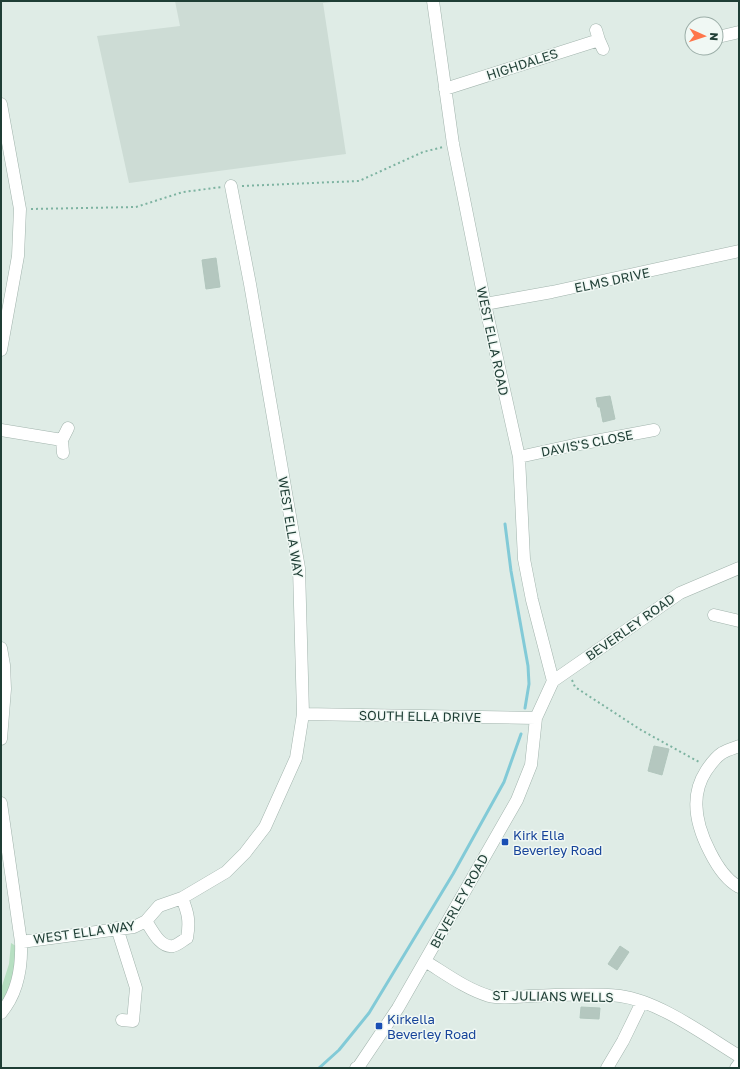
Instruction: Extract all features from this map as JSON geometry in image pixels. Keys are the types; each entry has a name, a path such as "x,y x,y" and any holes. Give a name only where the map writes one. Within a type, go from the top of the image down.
{"street":[{"name":"WEST ELLA ROAD","path":"433,1 453,144 484,304 519,458 524,560 532,600 553,681"},
{"path":"724,36 739,32"},
{"name":"HIGHDALES","path":"445,89 599,40"},
{"path":"1,104 20,209 18,256 1,350"},
{"name":"WEST ELLA WAY","path":"21,942 117,928 134,927 146,921 159,906 182,898 226,872 245,853 265,827 296,758 303,714 299,568 250,284 230,186"},
{"name":"ELMS DRIVE","path":"484,304 552,292 739,251"},
{"path":"63,453 62,440 68,428"},
{"path":"1,430 62,440"},
{"name":"DAVIS'S CLOSE","path":"519,458 574,445 654,430"},
{"name":"BEVERLEY ROAD","path":"356,1068 398,1008 517,800 531,765 536,718 553,681 680,593 739,568"},
{"path":"722,614 739,621"},
{"path":"1,648 4,665 5,690 1,740"},
{"name":"SOUTH ELLA DRIVE","path":"303,714 536,718"},
{"path":"739,746 721,754 708,767 700,780 696,795 696,810 703,839 716,863 732,883 739,887"},
{"path":"1,803 4,854 21,942 21,966 18,980 13,994 1,1013"},
{"name":"WEST ELLA WAY","path":"146,921 156,937 168,945 175,946 187,938 189,922 188,911 182,898"},
{"path":"117,928 136,988 132,1021 122,1020"},
{"name":"ST JULIANS WELLS","path":"425,961 468,988 491,996 621,996 642,1002 676,1017 739,1056"},
{"path":"607,1068 624,1041 642,1002"},
{"path":"736,1068 739,1064"}],"path":[{"path":"568,670 575,687 641,730 708,767"}],"shaded area":[{"path":"175,1 340,1 323,3 346,154 129,183 97,36 180,26"}],"green space":[{"path":"11,943 19,948 17,970 1,1009 1,989 9,964"}],"building":[{"path":"216,258 220,287 206,289 202,260"},
{"path":"610,396 615,419 603,422 600,407 598,407 596,398"},
{"path":"654,746 669,749 662,775 648,771"},
{"path":"620,946 629,952 617,970 608,964"},
{"path":"581,1007 600,1008 599,1019 580,1018"}],"waterway":[{"path":"505,524 511,571 528,666 529,684 525,708"},
{"path":"319,1068 339,1050 369,1013 453,874 504,782 521,734"}],"place":[{"name":"Kirk Ella Beverley Road","path":"505,842"},
{"name":"Kirkella Beverley Road","path":"379,1026"}]}
